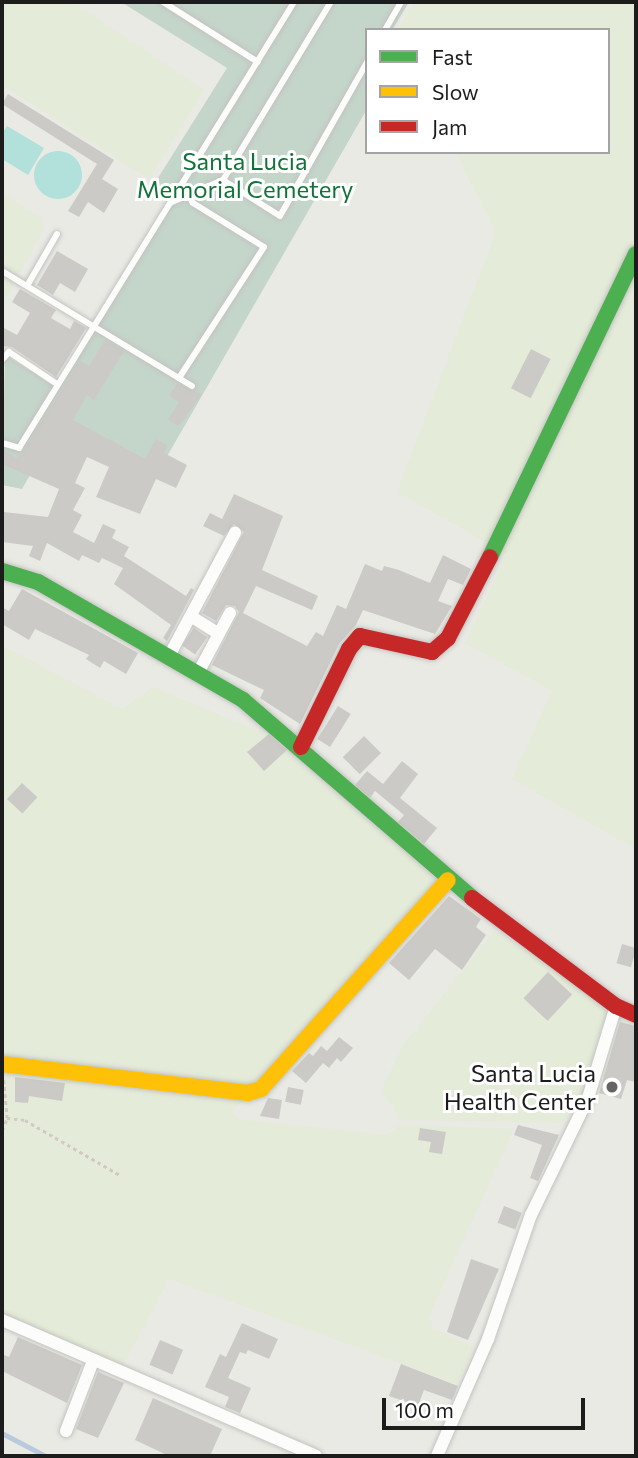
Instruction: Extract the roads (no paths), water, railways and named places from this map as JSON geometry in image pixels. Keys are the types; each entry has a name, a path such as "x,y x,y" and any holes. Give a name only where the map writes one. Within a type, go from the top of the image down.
{"street":[{"path":"301,747 349,649 360,636 432,652 448,638 522,497 636,254"},
{"path":"169,656 235,533"},
{"path":"2,571 26,576 243,700 301,747 448,880 616,1006 636,1015"},
{"path":"198,673 229,612"},
{"path":"192,617 218,633"},
{"path":"3,1064 234,1091 261,1089 448,880"},
{"path":"437,1456 488,1339 531,1215 588,1098 616,1006"},
{"path":"2,1320 316,1456"},
{"path":"65,1431 93,1361"}],"lane":[{"path":"163,2 258,62"},
{"path":"2,443 19,449 93,324 294,2"},
{"path":"170,203 187,192 223,180 331,2"},
{"path":"386,28 401,2"},
{"path":"223,180 280,216 365,66"},
{"path":"179,378 264,247 193,203 187,192"},
{"path":"27,286 57,234"},
{"path":"2,271 192,386"},
{"path":"2,359 9,352 57,383"}],"waterway":[{"path":"2,1433 46,1456"}],"place":[{"name":"Santa Lucia Health Center","path":"612,1087"}],"park label":[{"name":"Santa Lucia Memorial Cemetery","path":"245,175"}]}
